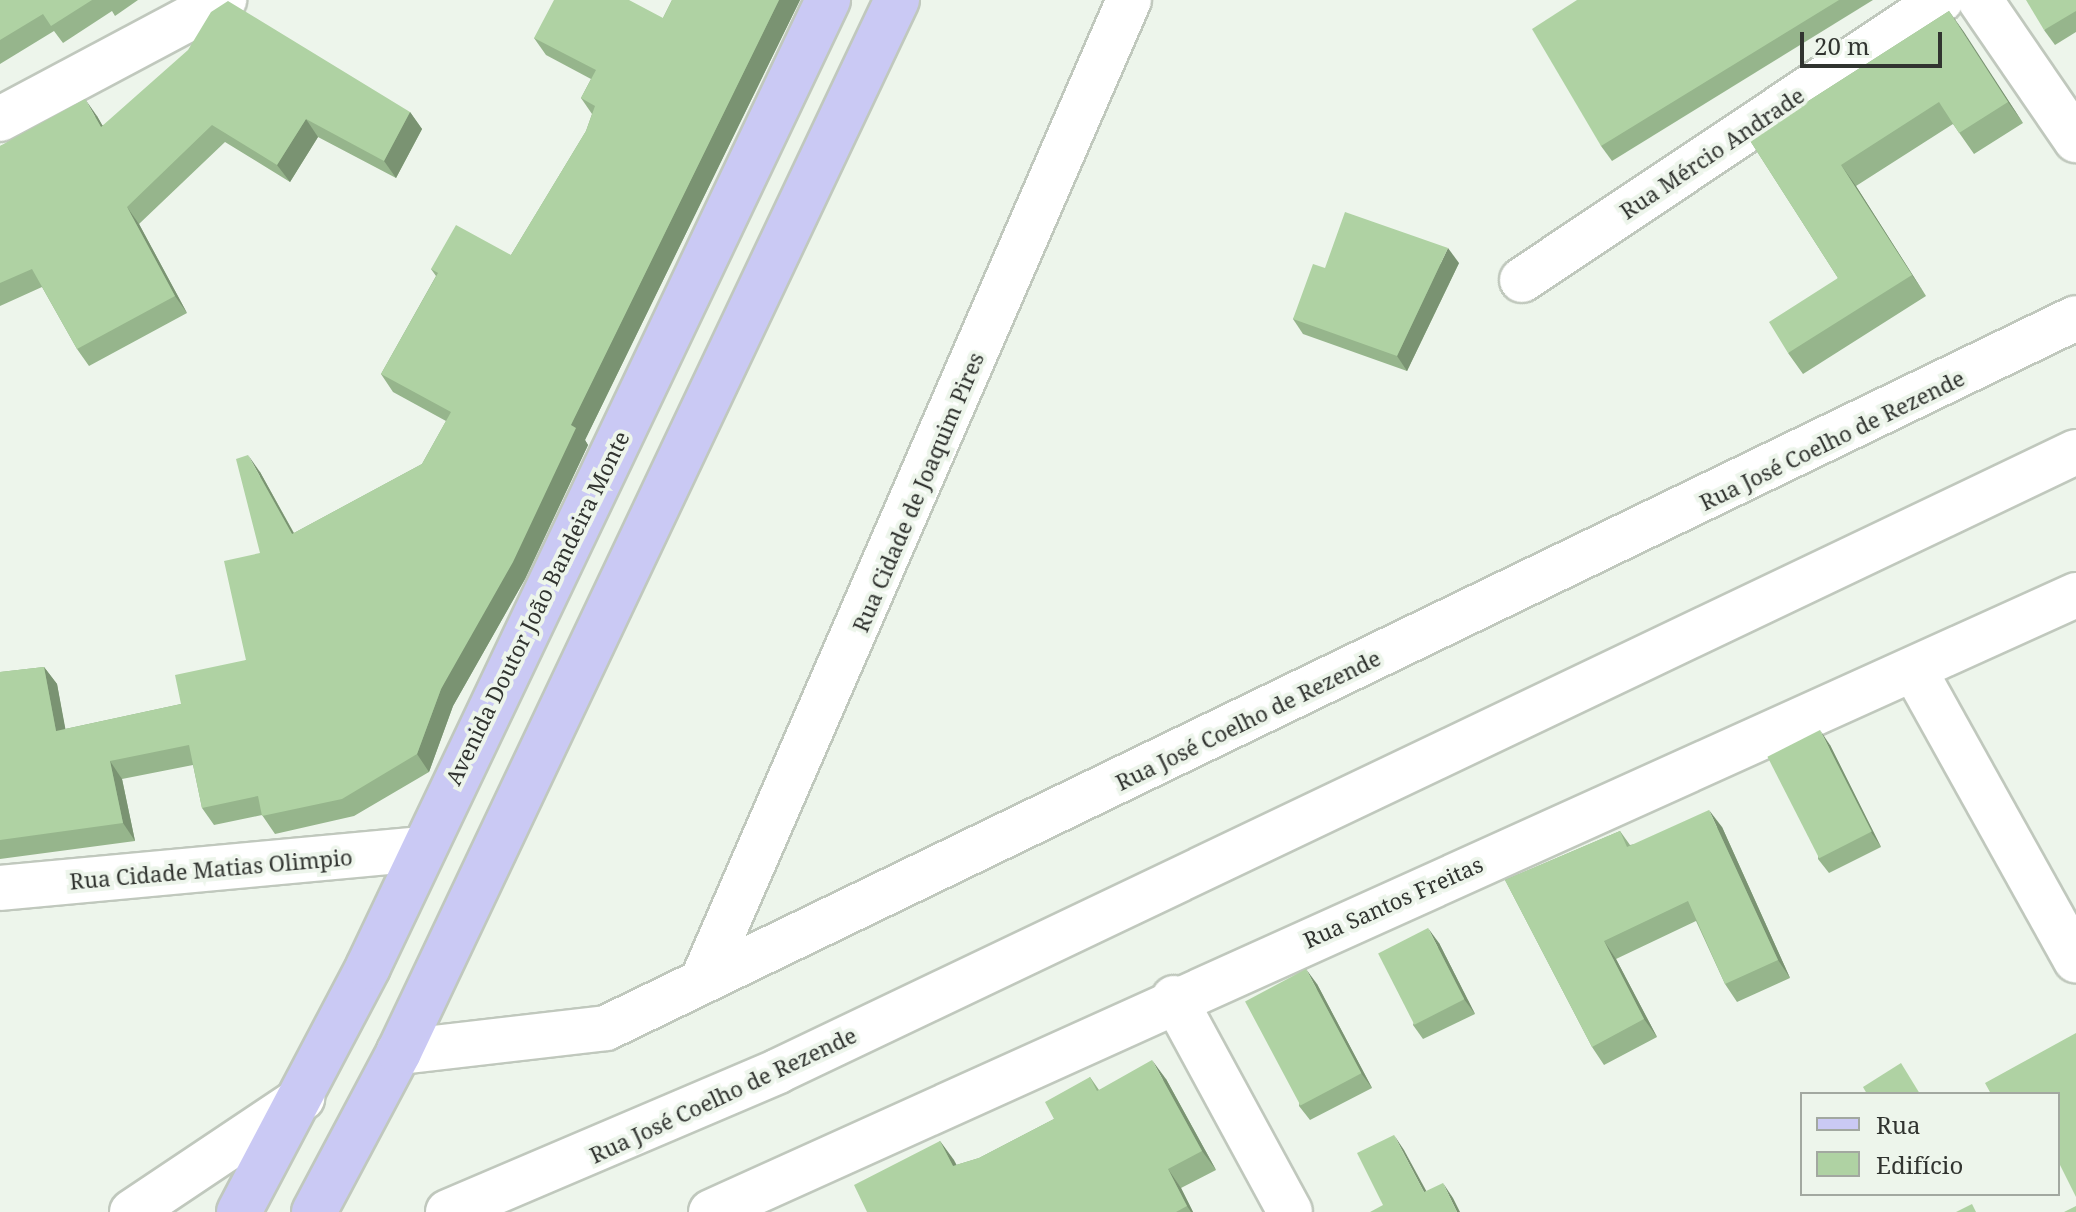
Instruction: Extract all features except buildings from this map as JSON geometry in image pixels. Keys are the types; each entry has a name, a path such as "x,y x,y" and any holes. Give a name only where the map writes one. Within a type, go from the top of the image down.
{"main road":[{"name":"Avenida Doutor João Bandeira Monte","path":"239,1212 302,1098 828,0"},
{"path":"314,1212 399,1052 897,0"}],"street":[{"path":"0,119 224,0"},
{"name":"Rua Cidade de Joaquim Pires","path":"702,981 1129,0"},
{"name":"Rua Mércio Andrade","path":"1522,280 1941,0"},
{"path":"1980,0 2076,140"},
{"name":"Rua José Coelho de Rezende","path":"399,1052 572,1037 702,981 2076,318"},
{"name":"Rua José Coelho de Rezende","path":"448,1212 778,1071 2076,452"},
{"name":"Rua Santos Freitas","path":"711,1212 1174,998 1916,673 2076,595"},
{"path":"1916,673 2076,960"},
{"name":"Rua Cidade Matias Olimpio","path":"0,888 422,849"},
{"path":"1174,998 1290,1212"},
{"path":"132,1212 302,1098"}]}
